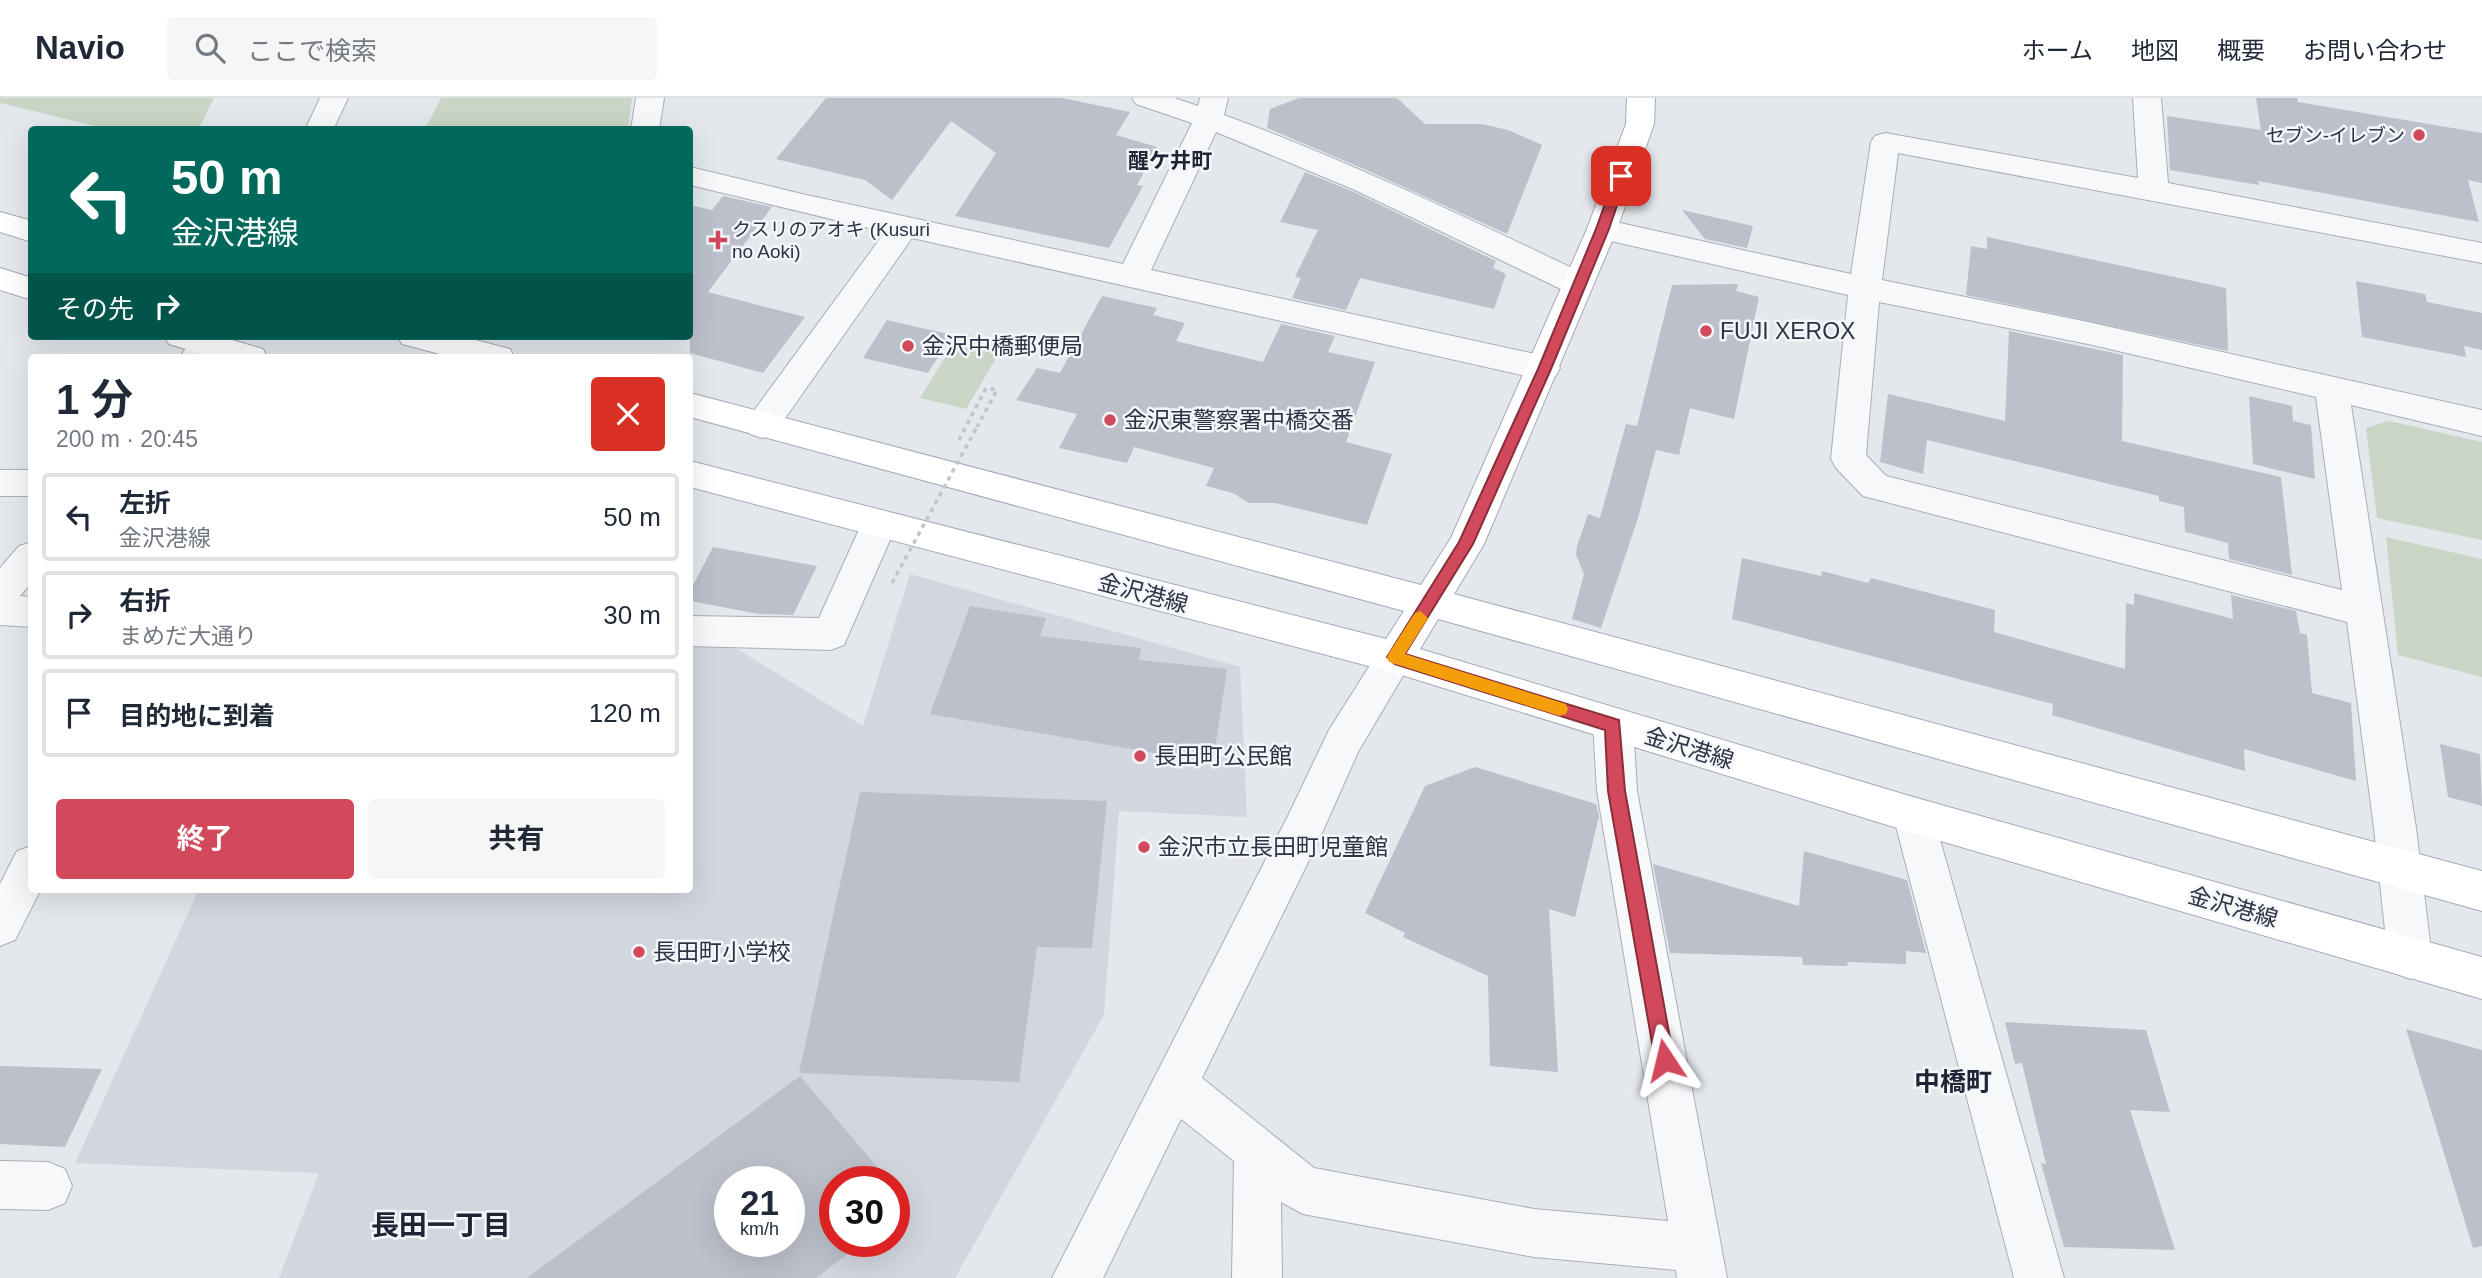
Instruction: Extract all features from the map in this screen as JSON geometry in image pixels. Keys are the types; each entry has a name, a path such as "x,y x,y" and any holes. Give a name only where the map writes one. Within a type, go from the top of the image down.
{"main road":[{"path":"1395,657 1465,544 1544,369 1602,229 1640,124 1641,98"},
{"path":"0,222 28,231"},
{"path":"0,279 28,288"},
{"path":"429,340 486,354"},
{"path":"198,343 240,354"},
{"path":"693,406 1316,574 1430,602 2482,891"},
{"name":"金沢港線","path":"693,475 1395,657 1913,815 2482,978"}],"street":[{"path":"321,126 334,98"},
{"path":"646,126 649,98"},
{"path":"1146,98 1212,108 1578,284"},
{"path":"2147,98 2154,190"},
{"path":"1132,277 1212,108"},
{"path":"2364,611 1875,487 1848,459 1865,287 1885,142 2482,253"},
{"path":"693,177 1544,369"},
{"path":"762,425 905,226"},
{"path":"1602,229 1807,276 2088,333 2482,424"},
{"path":"2332,390 2395,828 2410,958"},
{"path":"0,483 28,484"},
{"path":"693,631 831,634 879,524"},
{"path":"0,594 28,561"},
{"path":"0,610 28,612"},
{"path":"1077,1278 1303,829 1343,742 1395,657"},
{"path":"1174,1085 1303,1190 1700,1263 1616,791 1613,725"},
{"path":"1913,815 2039,1278"},
{"path":"0,926 28,873"},
{"path":"1257,1150 1257,1278"},
{"path":"0,1185 48,1186"}],"path":[{"path":"892,583 997,390 986,388 957,445"}],"shaded area":[{"name":"長田町小学校","path":"910,574 1240,667 1247,817 1119,811 1104,1015 955,1278 279,1278 319,1173 75,1163 197,893 693,893 693,640 724,641 863,726"}],"green space":[{"path":"0,98 214,98 200,126 96,126 0,103"},
{"path":"441,98 632,98 628,126 427,126"},
{"path":"960,333 1005,343 966,409 920,398"},
{"path":"2389,421 2482,442 2482,540 2377,518 2366,428"},
{"path":"2386,537 2482,559 2482,677 2398,655"}],"building":[{"path":"826,98 1062,98 1130,112 1116,135 1157,147 1137,185 1143,186 1109,248 955,216 996,153 951,121 892,200 865,180 776,159"},
{"path":"1299,98 1397,98 1425,124 1482,124 1508,130 1542,145 1507,234 1267,128 1270,109"},
{"path":"2256,98 2297,98 2298,102 2482,133 2482,183 2468,180 2479,222 2258,181 2259,185 2170,170 2167,116 2261,130"},
{"path":"1305,172 1354,192 1496,261 1493,268 1506,274 1494,309 1360,278 1346,310 1292,298 1301,278 1295,277 1318,230 1280,222"},
{"path":"723,196 772,207 708,292 805,317 763,373 690,353 690,340 693,340 693,206 712,210"},
{"path":"1682,210 1753,226 1747,248 1705,239"},
{"path":"1987,237 2226,288 2228,351 1966,295 1971,246 1987,249"},
{"path":"2356,281 2425,294 2427,302 2482,313 2482,350 2464,346 2466,357 2362,337"},
{"path":"1738,284 1736,291 1759,297 1734,419 1690,408 1679,455 1656,450 1638,518 1601,628 1572,619 1584,574 1576,555 1577,546 1588,514 1600,518 1626,424 1637,426 1672,285"},
{"path":"1102,296 1157,308 1153,315 1185,323 1176,341 1263,362 1281,324 1335,336 1328,352 1375,362 1346,442 1392,454 1367,525 1275,503 1249,503 1233,493 1206,486 1214,468 1134,447 1127,463 1059,448 1077,414 1016,400 1037,368 1060,373"},
{"path":"887,320 952,335 928,373 863,358"},
{"path":"2009,331 2123,355 2122,441 2281,477 2292,575 2229,559 2228,543 2185,532 2184,507 2159,501 2159,496 1927,440 1923,474 1880,462 1888,394 2005,421"},
{"path":"2249,396 2292,406 2293,421 2311,425 2315,479 2253,464"},
{"path":"713,547 817,566 793,615 759,614 693,602 693,585"},
{"path":"1742,558 1821,576 1822,571 1868,583 1871,578 1995,610 1994,632 2125,669 2126,603 2134,605 2134,593 2233,619 2231,595 2296,611 2300,633 2307,635 2312,693 2351,703 2356,781 2244,749 2245,771 2052,715 2053,704 1732,619"},
{"path":"970,606 1046,618 1040,636 1141,648 1139,660 1227,669 1213,763 930,714"},
{"path":"2440,744 2480,754 2482,806 2448,797"},
{"path":"1475,767 1596,804 1599,816 1575,917 1549,909 1558,1072 1490,1066 1488,976 1403,937 1405,933 1365,913 1425,786"},
{"path":"860,792 1107,801 1092,948 1037,947 1019,1082 799,1073"},
{"path":"1804,851 1907,880 1926,953 1906,951 1906,964 1847,962 1848,966 1803,965 1802,957 1670,953 1653,864 1799,906"},
{"path":"2005,1022 2146,1030 2170,1112 2130,1110 2175,1250 2064,1247 2041,1163 2046,1164 2022,1063 2015,1064"},
{"path":"2406,1029 2482,1050 2482,1246 2473,1248"},
{"path":"0,1066 102,1069 65,1147 0,1144"},
{"path":"800,1076 876,1166 819,1166 819,1257 844,1257 816,1278 527,1278"}],"slow traffic":[{"path":"1420,618 1395,657 1560,709"}],"place":[{"name":"セブン-イレブン","path":"2419,135"},
{"name":"クスリのアオキ (Kusuri no Aoki)","path":"718,240"},
{"name":"FUJI XEROX","path":"1706,331"},
{"name":"金沢中橋郵便局","path":"908,346"},
{"name":"金沢東警察署中橋交番","path":"1110,420"},
{"name":"長田町公民館","path":"1140,756"},
{"name":"金沢市立長田町児童館","path":"1144,847"},
{"name":"長田町小学校","path":"639,952"}],"district":[{"name":"醒ケ井町","path":"1170,160"},
{"name":"中橋町","path":"1953,1082"},
{"name":"長田一丁目","path":"441,1225"}],"route":[{"path":"1621,176 1544,369 1465,544 1395,657 1613,725 1616,791 1665,1060"}]}
